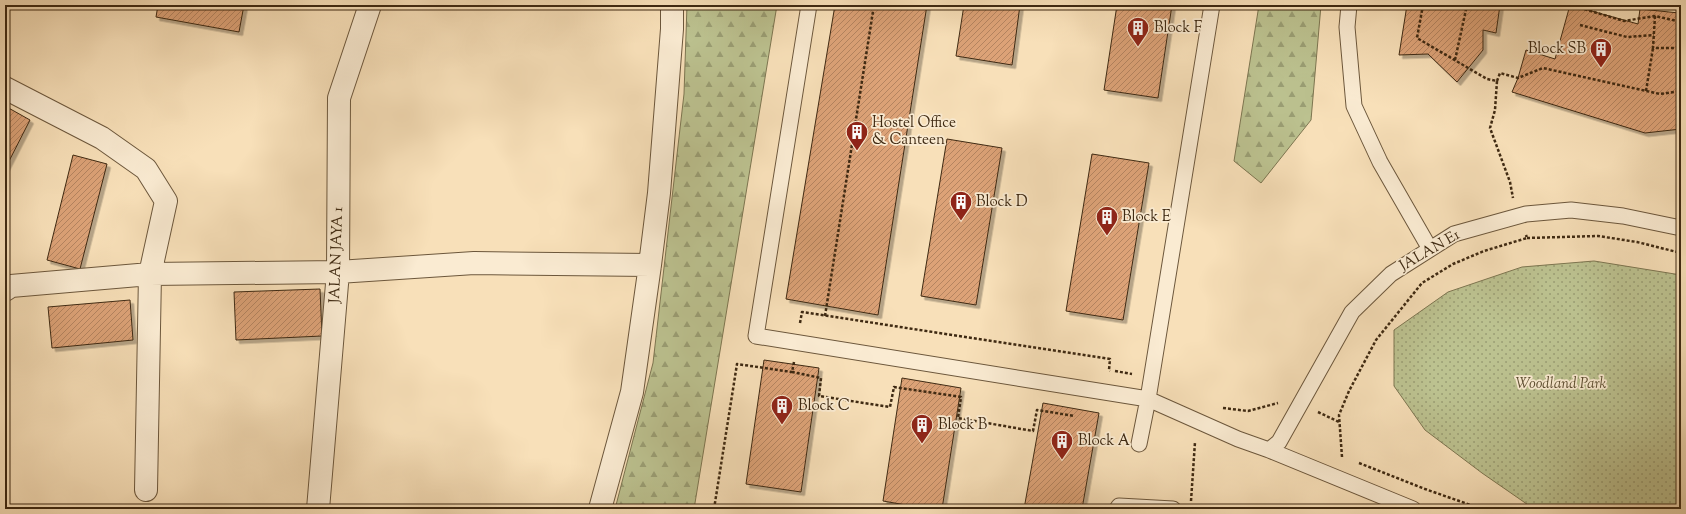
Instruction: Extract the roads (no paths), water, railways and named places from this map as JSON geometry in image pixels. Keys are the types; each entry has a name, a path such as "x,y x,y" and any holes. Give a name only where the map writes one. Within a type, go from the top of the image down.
{"street":[{"name":"JALAN JAYA 1","path":"318,509 338,272 339,98 370,5"},
{"path":"600,509 632,392 659,193 672,29 672,5"},
{"path":"5,88 102,138 146,169 166,201 150,274 146,490"},
{"path":"5,290 11,286 150,274 338,272 474,263 650,265"}],"lane":[{"path":"809,5 756,336 1148,399 1238,439 1270,450 1413,509"},
{"path":"1139,444 1148,399 1212,5"},
{"path":"1349,5 1347,27 1354,106 1380,162 1430,249"},
{"name":"JALAN E1","path":"1270,450 1279,442 1352,312 1391,274 1454,234 1526,214 1571,210 1623,216 1681,228"},
{"path":"1117,509 1119,506 1173,509"}],"place":[{"name":"Block F","path":"1138,48"},
{"name":"Block SB","path":"1601,68"},
{"name":"Hostel Office & Canteen","path":"857,152"},
{"name":"Block D","path":"961,222"},
{"name":"Block E","path":"1107,236"},
{"name":"Block C","path":"782,426"},
{"name":"Block B","path":"922,444"},
{"name":"Block A","path":"1062,460"}],"park label":[{"name":"Woodland Park","path":"1561,384"}]}
